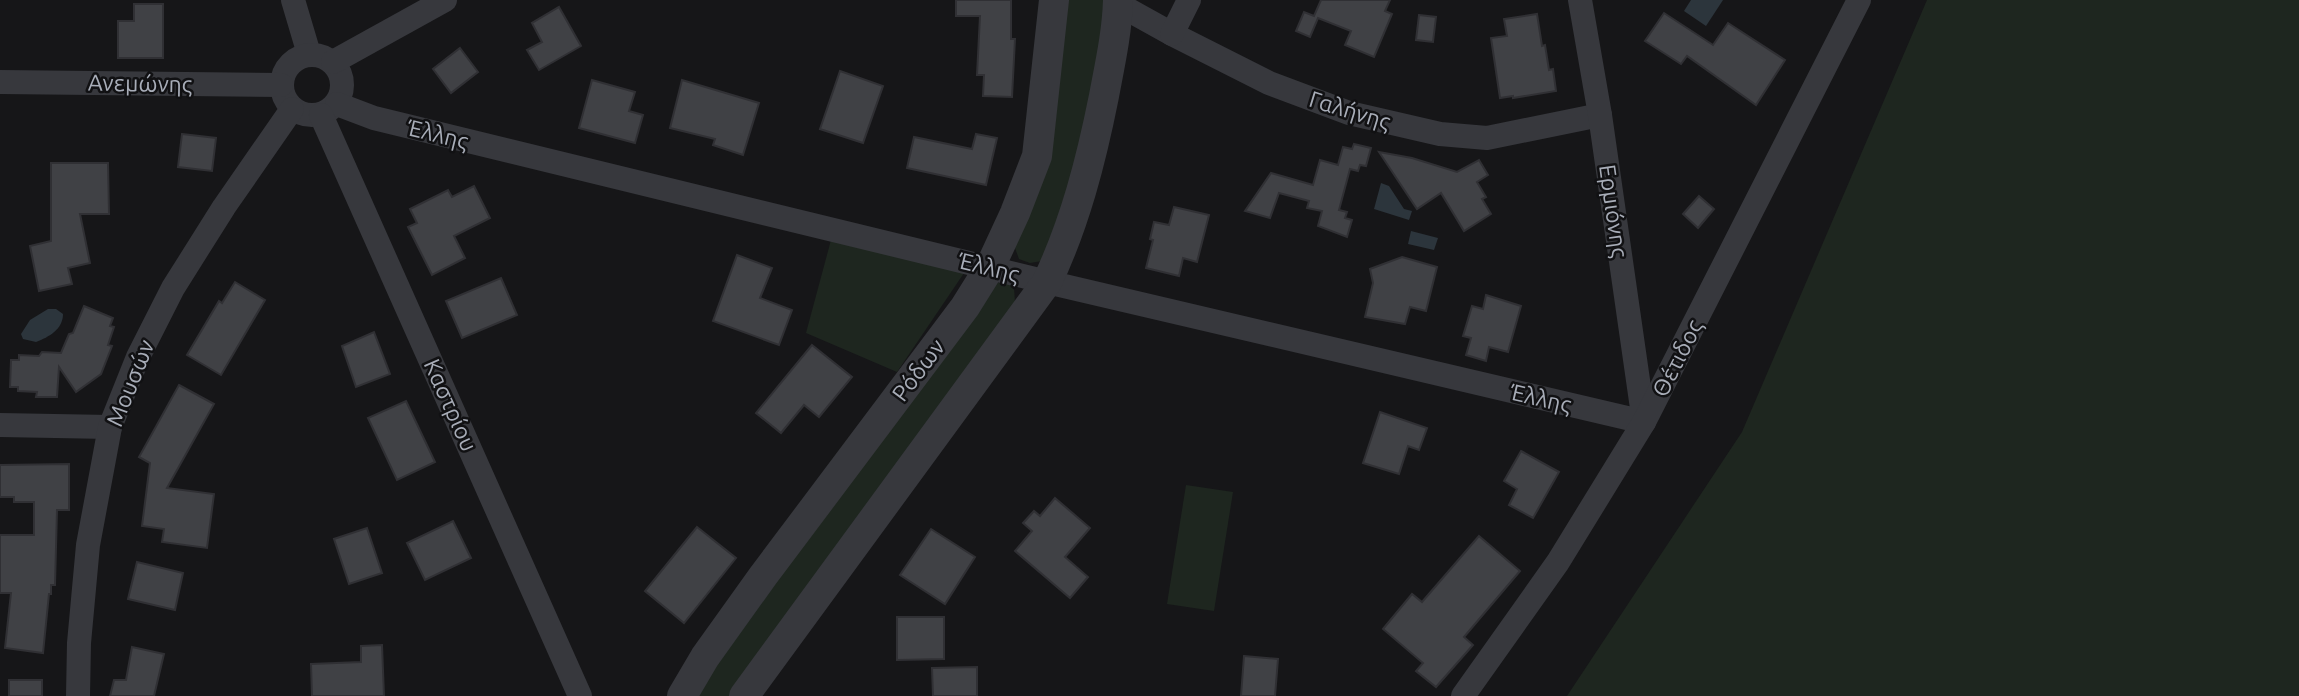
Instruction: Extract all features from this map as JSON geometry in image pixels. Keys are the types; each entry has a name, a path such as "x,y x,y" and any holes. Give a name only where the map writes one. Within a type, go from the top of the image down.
{"street":[{"path":"293,0 321,58 341,74 343,88 329,110 304,116 292,109 283,97 281,85 285,70 294,60 321,58 445,0"},
{"name":"Ρόδων","path":"682,696 705,657 748,597 965,307 990,267 1037,156 1054,0"},
{"path":"1172,34 1189,0"},
{"name":"Ερμιόνης","path":"1580,0 1600,115 1644,422"},
{"name":"Θέτιδος","path":"1463,696 1558,562 1644,422 1859,0"},
{"path":"744,696 1047,282 1065,246 1079,205 1097,135 1115,42 1118,2"},
{"name":"Γαλήνης","path":"1118,2 1172,34 1269,83 1338,109 1440,134 1488,138 1600,115"},
{"name":"Ανεμώνης","path":"0,82 281,85"},
{"name":"Μουσών","path":"78,696 79,643 88,545 110,428 138,357 173,288 224,207 292,109"},
{"name":"Έλλης","path":"329,110 387,121 1047,282 1644,422"},
{"name":"Καστρίου","path":"329,110 580,696"},
{"path":"0,425 110,428"}],"shaded area":[{"path":"1067,0 1104,0 1103,34 1086,140 1042,261 1030,263 1019,259 1015,248"},
{"path":"1691,0 1723,0 1706,26 1684,11"},
{"path":"1927,0 2299,0 2299,696 1567,696 1742,432"},
{"path":"1381,183 1389,186 1404,209 1412,211 1409,220 1374,209"},
{"path":"1411,231 1438,238 1434,250 1408,244"},
{"path":"831,240 964,273 897,372 806,333"},
{"path":"1003,281 1014,287 1015,303 731,696 693,696 988,287"},
{"path":"48,309 56,309 63,314 58,328 36,342 23,339 21,334 30,320"},
{"path":"1186,485 1233,492 1214,611 1167,604"}],"building":[{"path":"956,0 1011,0 1011,39 1015,39 1012,97 983,96 984,75 977,75 980,16 956,16"},
{"path":"1321,0 1390,0 1385,11 1392,14 1374,57 1345,45 1351,31 1318,18 1310,37 1296,31 1304,12 1314,16"},
{"path":"134,4 163,4 163,58 118,58 118,21 134,21"},
{"path":"559,7 581,46 539,70 527,50 542,42 532,23"},
{"path":"1664,13 1713,45 1728,23 1785,60 1756,105 1687,56 1681,64 1645,41"},
{"path":"1537,14 1542,46 1545,45 1549,70 1553,69 1556,91 1500,98 1491,38 1507,36 1504,19"},
{"path":"1419,15 1436,17 1433,42 1416,40"},
{"path":"460,48 478,72 451,93 433,69"},
{"path":"840,71 883,86 863,143 820,129"},
{"path":"592,80 635,92 629,111 643,115 635,143 579,128"},
{"path":"682,80 759,103 743,155 713,145 715,139 670,128"},
{"path":"182,134 216,138 212,171 178,167"},
{"path":"976,134 997,138 986,185 907,168 914,137 972,149"},
{"path":"1354,144 1371,148 1366,166 1360,165 1358,171 1350,169 1339,210 1347,212 1345,218 1352,220 1347,237 1318,226 1322,211 1307,208 1309,201 1279,193 1270,218 1245,211 1271,173 1313,185 1320,160 1338,165 1343,147 1352,149"},
{"path":"1379,152 1412,158 1457,172 1479,160 1488,175 1477,182 1486,197 1482,199 1491,214 1464,231 1441,193 1417,209"},
{"path":"51,163 108,163 109,214 80,214 90,263 68,268 72,284 39,291 30,246 51,241"},
{"path":"474,186 490,218 454,236 465,258 432,275 408,227 417,223 410,209 448,190 452,197"},
{"path":"1699,196 1714,209 1698,228 1683,214"},
{"path":"1174,207 1209,215 1197,262 1183,258 1179,276 1146,268 1154,222 1169,225"},
{"path":"737,255 772,268 760,298 792,310 779,345 713,321"},
{"path":"1402,257 1437,267 1426,311 1410,307 1405,324 1365,317 1373,283 1370,269"},
{"path":"501,278 517,315 462,338 446,301"},
{"path":"235,282 265,300 221,375 187,355 219,301 222,303"},
{"path":"1486,295 1521,306 1508,352 1489,347 1486,361 1466,355 1471,338 1463,336 1472,306 1483,309"},
{"path":"84,306 113,318 110,326 114,327 108,345 112,346 101,374 76,392 59,367 57,397 36,397 37,392 18,391 18,387 10,387 11,360 19,360 19,355 61,353"},
{"path":"374,332 390,374 356,387 342,346"},
{"path":"812,345 852,377 819,417 804,405 781,433 756,413"},
{"path":"179,385 214,404 167,488 214,494 207,548 162,542 164,529 142,526 150,463 139,457"},
{"path":"406,401 435,462 397,480 368,418"},
{"path":"1380,412 1427,428 1419,450 1408,446 1399,474 1363,463"},
{"path":"1521,451 1559,472 1533,518 1509,505 1517,489 1504,481"},
{"path":"69,464 69,510 57,510 55,585 51,585 49,594 43,653 5,648 11,593 0,593 0,535 34,535 34,502 14,502 14,497 0,497 0,465"},
{"path":"1055,498 1090,528 1065,557 1088,577 1070,598 1015,551 1032,531 1023,523 1034,511 1040,516"},
{"path":"453,521 471,558 425,580 407,543"},
{"path":"697,527 736,558 684,623 645,591"},
{"path":"367,528 382,573 349,584 334,539"},
{"path":"931,529 975,557 945,604 900,575"},
{"path":"1479,536 1520,571 1464,637 1473,645 1436,687 1416,671 1423,663 1383,629 1412,594 1422,602"},
{"path":"137,562 183,573 175,610 128,599"},
{"path":"897,617 944,617 944,659 897,660"},
{"path":"382,645 384,696 312,696 311,664 361,662 361,646"},
{"path":"132,647 164,654 154,696 110,696 114,680 126,680"},
{"path":"1244,656 1278,659 1275,696 1241,696"},
{"path":"977,667 977,696 933,696 932,668"},
{"path":"9,680 42,680 42,696 9,696"}]}
